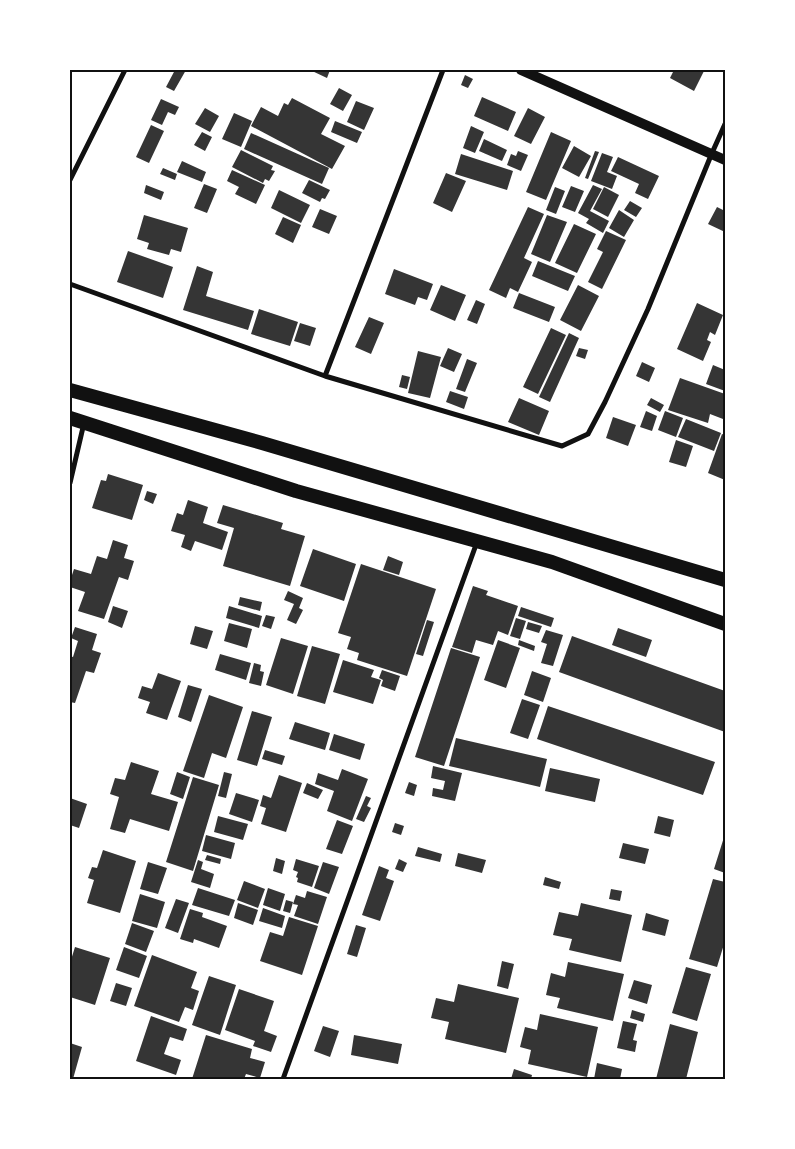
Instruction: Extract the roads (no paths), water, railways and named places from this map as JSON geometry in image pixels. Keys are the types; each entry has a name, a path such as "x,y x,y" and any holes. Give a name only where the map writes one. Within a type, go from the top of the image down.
{"highway":[{"path":"70,390 262,443 721,578"},
{"path":"70,418 296,491 552,562 725,624"}],"main road":[{"path":"521,70 725,160"}],"street":[{"path":"70,180 126,70"},
{"path":"325,376 443,70"},
{"path":"70,284 325,376 562,446 588,434 648,309 725,124"},
{"path":"70,483 84,422"},
{"path":"283,1079 477,542"}]}
